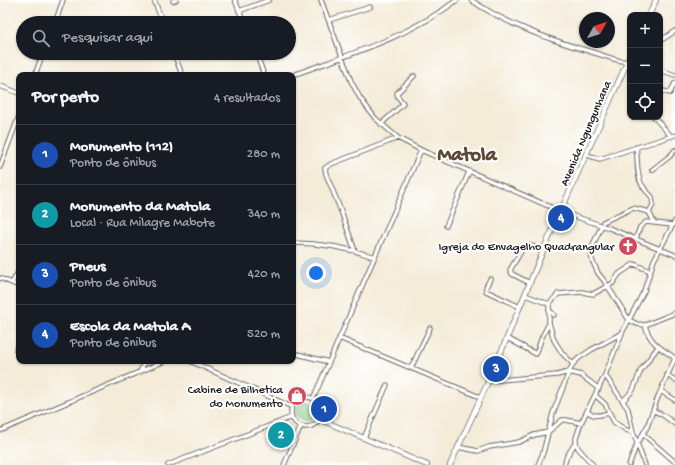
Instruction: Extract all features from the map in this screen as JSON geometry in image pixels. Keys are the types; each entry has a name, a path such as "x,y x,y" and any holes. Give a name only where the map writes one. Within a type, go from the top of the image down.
{"street":[{"path":"57,16 63,0"},
{"path":"154,0 160,16"},
{"path":"235,0 241,16"},
{"path":"239,10 269,0"},
{"path":"321,0 351,81 360,98 368,110 381,124 398,138 421,150 562,212 602,224 675,255"},
{"path":"296,74 410,30 437,15 458,0"},
{"path":"472,0 496,16 526,30 560,42 627,59"},
{"path":"650,12 656,0"},
{"path":"329,20 370,7"},
{"path":"663,39 675,31"},
{"path":"36,72 40,60"},
{"path":"177,60 181,72"},
{"path":"259,60 263,72"},
{"name":"Avenida Ngungunhana","path":"450,465 494,369 543,252 627,64"},
{"path":"663,71 675,75"},
{"path":"381,124 402,105 403,103 398,97 397,93 414,76"},
{"path":"663,91 670,93 675,83"},
{"path":"0,86 16,92"},
{"path":"587,154 600,158 673,136 657,120"},
{"path":"0,167 16,127"},
{"path":"355,251 341,210 326,174 326,168 331,164 398,138"},
{"path":"636,147 640,182 642,187 652,197 653,205 649,212"},
{"path":"313,399 421,150"},
{"path":"652,170 670,156 675,150"},
{"path":"446,226 470,172"},
{"path":"654,222 649,212 633,208 602,224 593,243 591,255 594,265 629,320 636,324 645,324 675,312"},
{"path":"564,465 566,456 576,442 581,423 596,396 622,333 644,291 650,271 674,223 646,222 640,227 636,238"},
{"path":"296,244 328,245 375,257"},
{"path":"530,283 512,274 510,270 525,246 531,246 543,252"},
{"path":"573,364 558,347 554,340 549,323 549,304 558,294 582,292 593,294 614,282 620,274 634,264 650,271"},
{"path":"12,283 16,276"},
{"path":"0,278 16,285"},
{"path":"490,278 486,291 520,307"},
{"path":"525,296 549,304"},
{"path":"549,310 554,315"},
{"path":"507,338 536,354 549,323"},
{"path":"629,465 637,444 654,411 660,391 675,358 658,347 649,337 645,324"},
{"path":"411,368 430,328"},
{"path":"538,465 543,453 553,413 573,364 578,358 622,333"},
{"path":"339,338 480,397"},
{"path":"623,400 633,390 641,370 658,347"},
{"path":"296,353 328,362"},
{"path":"140,372 144,364"},
{"path":"0,431 158,364"},
{"path":"197,364 292,407"},
{"path":"488,381 557,375 569,372 581,375 599,388"},
{"path":"605,375 628,409 633,432 645,465"},
{"path":"667,375 675,380"},
{"path":"364,438 387,385"},
{"path":"660,391 675,400"},
{"path":"596,396 604,404 614,422 633,432"},
{"path":"309,397 313,399 320,407 321,413 317,423 309,427 301,426 294,421 292,417 292,407 294,403 301,398 309,397"},
{"path":"587,411 595,416 609,413"},
{"path":"654,411 675,424"},
{"path":"168,465 292,417"},
{"path":"319,419 427,465"},
{"path":"458,446 478,451 488,447 519,442 534,435 548,432 562,420 581,423"},
{"path":"284,465 301,426"},
{"path":"643,434 675,462"},
{"path":"576,442 578,448 593,465"}],"green space":[{"path":"306,401 313,404 316,411 313,418 306,421 299,418 296,411 299,404"}],"place":[{"name":"Escola da Matola A","path":"561,218"},
{"name":"Igreja do Envagelho Quadrangular","path":"628,246"},
{"name":"Pneus","path":"496,369"},
{"name":"Cabine de Bilhetica do Monumento","path":"297,396"},
{"name":"Monumento (112)","path":"324,409"},
{"name":"Monumento da Matola","path":"281,435"}],"district":[{"name":"Matola","path":"467,153"}]}
